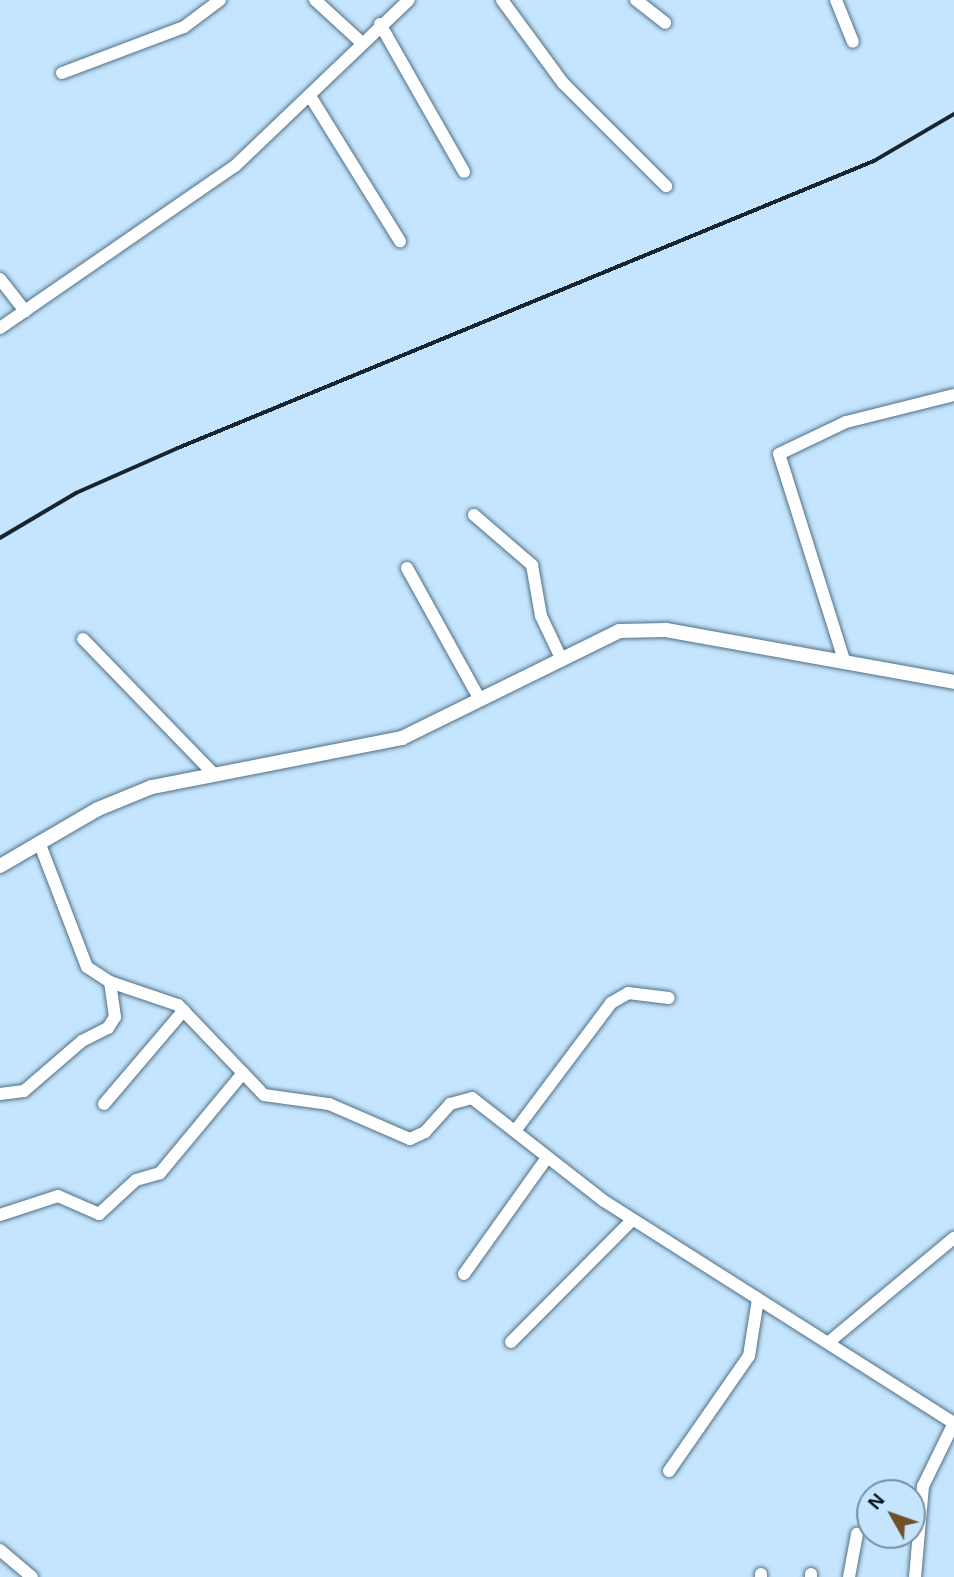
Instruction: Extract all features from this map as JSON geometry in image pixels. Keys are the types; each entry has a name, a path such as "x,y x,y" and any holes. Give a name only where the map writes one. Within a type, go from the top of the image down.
{"street":[{"path":"62,73 184,27 220,0"},
{"path":"315,0 362,43"},
{"path":"0,328 234,166 310,96 380,24 409,0"},
{"path":"502,0 563,83 666,186"},
{"path":"636,0 665,23"},
{"path":"836,0 853,41"},
{"path":"380,24 464,172"},
{"path":"310,96 400,241"},
{"path":"0,279 25,310"},
{"path":"845,663 779,453 846,422 954,395"},
{"path":"474,515 532,565 541,616 560,656"},
{"path":"407,568 479,698"},
{"path":"0,866 39,842 130,795 213,774 384,743 600,637 643,629 954,682"},
{"path":"83,639 213,774"},
{"path":"39,842 78,953 110,982 166,997 184,1010 264,1095 329,1104 403,1138 418,1137 464,1097 515,1131 546,1159 632,1220 954,1423 923,1486 915,1577"},
{"path":"0,1094 24,1091 82,1041 108,1028 115,1017 110,982"},
{"path":"515,1131 611,1003 628,993 669,998"},
{"path":"104,1104 184,1010"},
{"path":"0,1215 58,1196 99,1214 136,1180 160,1173 243,1073"},
{"path":"464,1274 546,1159"},
{"path":"511,1342 632,1220"},
{"path":"829,1342 954,1238"},
{"path":"669,1471 749,1356 758,1299"},
{"path":"849,1577 856,1539"},
{"path":"0,1550 32,1577"}],"railway":[{"path":"0,538 76,493 178,448 874,161 954,114"}]}
